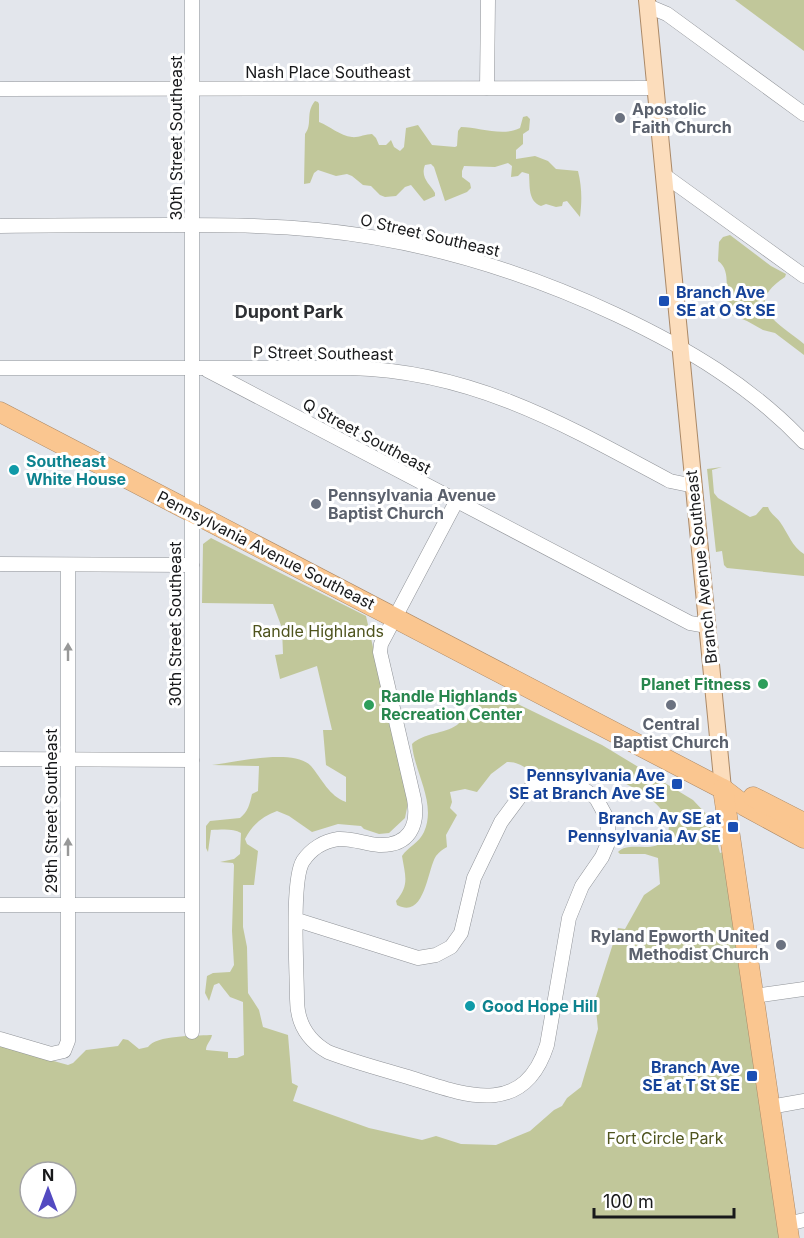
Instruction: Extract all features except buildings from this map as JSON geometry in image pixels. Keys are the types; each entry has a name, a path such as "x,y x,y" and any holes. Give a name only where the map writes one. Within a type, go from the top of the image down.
{"highway":[{"name":"Pennsylvania Avenue Southeast","path":"0,412 723,789 745,806 804,838"},
{"name":"Pennsylvania Avenue Southeast","path":"723,789 743,792 804,823"},
{"name":"Branch Avenue Southeast","path":"723,789 770,1107 793,1227"}],"main road":[{"name":"Branch Avenue Southeast","path":"648,3 723,789"}],"street":[{"name":"30th Street Southeast","path":"192,0 192,225 199,369 192,511 192,1032"},
{"path":"488,0 488,88"},
{"path":"648,3 667,14 804,114"},
{"name":"Nash Place Southeast","path":"0,89 656,88"},
{"path":"664,175 804,276"},
{"name":"O Street Southeast","path":"0,226 262,226 320,230 444,252 552,287 681,347 748,391 776,414 804,442"},
{"name":"P Street Southeast","path":"0,368 366,368 401,372 442,379 526,407 670,481 694,486"},
{"name":"Q Street Southeast","path":"199,369 690,623 707,626"},
{"path":"297,920 418,958 436,955 451,947 461,933 474,878 501,822 521,795 533,787 559,781 578,786 596,798 608,820 608,843 602,857 582,886 569,918 545,1051 532,1073 518,1086 494,1095 464,1094 328,1052 316,1044 304,1029 297,1006 297,920 297,876 304,860 312,851 327,842 338,839 379,845 392,844 406,837 415,825 417,814 380,652 381,644 456,502"},
{"path":"0,564 192,565"},
{"name":"29th Street Southeast","path":"0,1039 51,1054 60,1053 66,1048 68,1041 68,565"},
{"path":"0,759 192,760"},
{"path":"0,905 191,905"},
{"path":"754,996 804,989"},
{"path":"770,1107 804,1101"}],"green space":[{"path":"735,0 804,0 804,51"},
{"path":"315,101 319,104 319,122 348,136 372,134 379,145 386,145 391,140 394,147 400,151 404,147 406,128 418,125 432,145 455,147 461,127 498,132 513,131 520,128 523,117 527,116 530,119 529,130 523,134 523,144 516,150 516,159 535,156 548,161 556,169 578,171 581,194 580,217 567,201 563,202 562,206 556,207 537,204 530,193 529,174 522,172 518,176 511,177 512,166 508,163 495,167 464,166 462,177 470,183 471,188 445,201 431,164 425,165 424,174 435,196 424,201 411,185 405,187 396,196 385,197 371,186 363,185 347,174 336,176 318,170 314,173 310,183 304,184 305,134 309,126 310,110"},
{"path":"730,235 771,266 786,274 772,287 766,297 765,305 775,321 804,344 804,355 775,333 763,330 732,315 727,302 725,269 718,261 719,242 723,237"},
{"path":"722,467 712,470 714,493 718,498 750,517 756,515 763,507 768,507 793,544 804,554 804,576 727,568 724,565 722,551 716,552 707,469"},
{"name":"Fort Circle Park","path":"211,538 366,616 408,803 405,818 389,833 379,834 361,826 338,824 312,832 289,816 277,811 258,822 245,839 247,844 258,851 254,885 243,885 243,927 247,947 248,993 259,1010 263,1027 288,1035 292,1083 298,1086 293,1101 369,1128 422,1140 436,1136 461,1144 496,1145 530,1131 562,1106 567,1098 581,1087 598,1029 595,1000 618,928 625,929 644,895 660,884 658,858 645,854 620,854 618,852 629,847 654,846 665,839 669,830 668,820 655,803 619,781 592,778 565,770 537,772 507,762 491,774 477,792 465,789 450,792 452,802 450,808 457,815 446,835 447,847 436,856 424,891 414,906 406,908 397,905 396,901 405,885 402,856 422,836 427,821 426,799 412,744 457,725 480,699 497,694 602,745 693,800 711,819 720,853 723,852 779,1238 0,1238 0,1046 68,1065 86,1050 118,1046 123,1039 128,1040 139,1049 167,1038 212,1035 206,1050 228,1052 228,1058 244,1055 243,1002 230,997 219,983 214,985 209,1001 205,993 207,976 213,973 230,972 234,965 232,931 234,865 220,862 234,859 240,854 241,833 230,830 211,830 208,852 206,826 210,821 243,816 252,794 258,791 259,766 212,765 279,757 303,761 311,766 335,796 346,802 346,777 326,765 323,730 332,730 317,666 280,679 275,655 283,654 282,628 273,604 202,603 203,544"}],"place":[{"name":"Apostolic Faith Church","path":"620,118"},
{"name":"Branch Ave SE at O St SE","path":"664,301"},
{"name":"Southeast White House","path":"14,470"},
{"name":"Pennsylvania Avenue Baptist Church","path":"316,504"},
{"name":"Planet Fitness","path":"763,684"},
{"name":"Randle Highlands Recreation Center","path":"369,705"},
{"name":"Central Baptist Church","path":"671,705"},
{"name":"Pennsylvania Ave SE at Branch Ave SE","path":"677,784"},
{"name":"Branch Av SE at Pennsylvania Av SE","path":"733,827"},
{"name":"Ryland Epworth United Methodist Church","path":"781,945"},
{"name":"Good Hope Hill","path":"470,1006"},
{"name":"Branch Ave SE at T St SE","path":"752,1076"}],"district":[{"name":"Dupont Park","path":"289,311"}],"park label":[{"name":"Randle Highlands","path":"318,631"}]}
